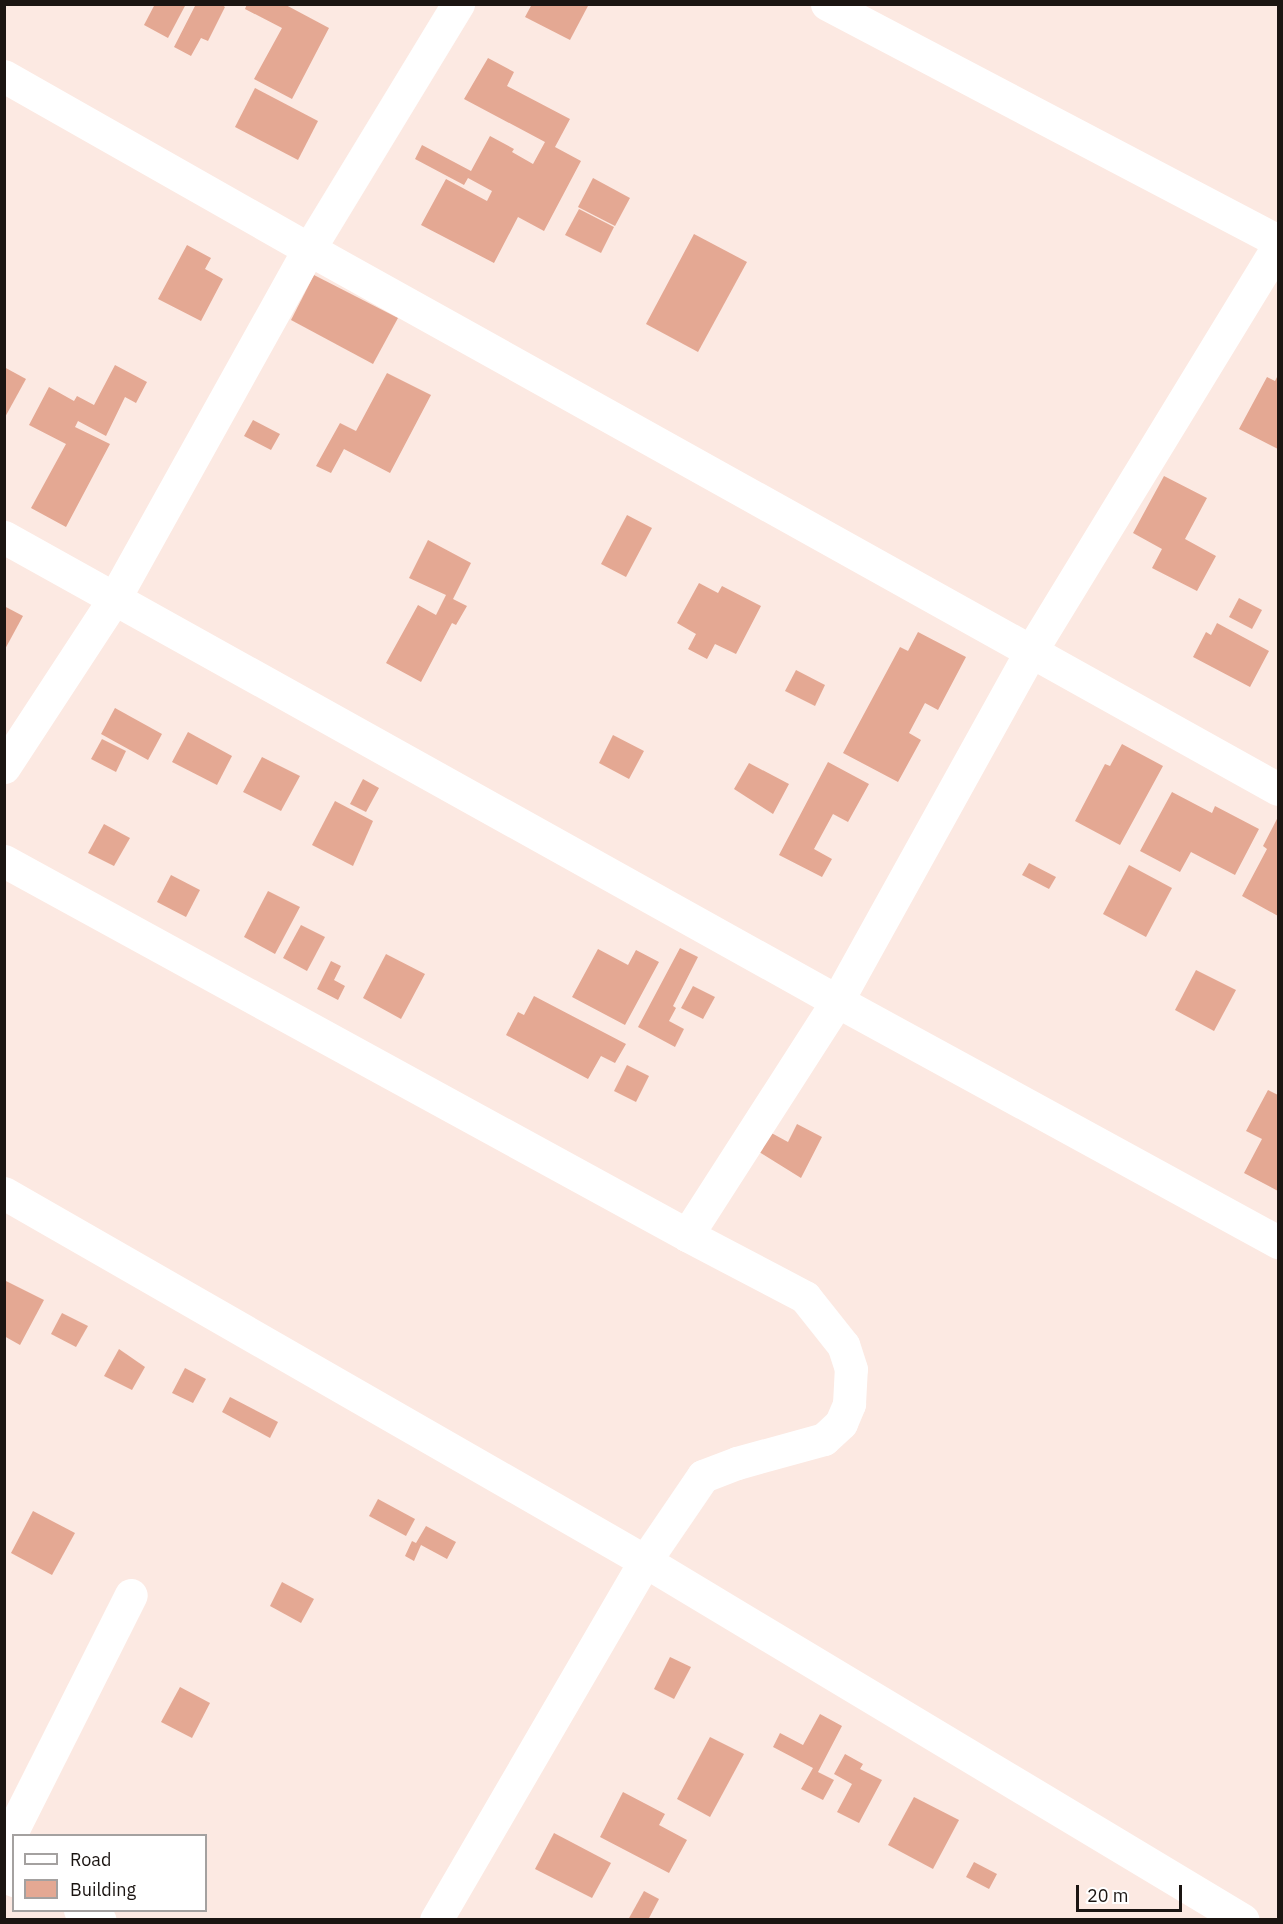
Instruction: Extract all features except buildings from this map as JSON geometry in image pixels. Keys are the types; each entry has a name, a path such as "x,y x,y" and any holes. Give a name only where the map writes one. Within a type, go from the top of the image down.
{"street":[{"path":"4,766 114,599 309,249 458,4"},
{"path":"827,4 1278,241"},
{"path":"4,76 309,249 1278,789"},
{"path":"687,1234 837,1001 1030,651 1278,247"},
{"path":"4,537 837,1001 1278,1242"},
{"path":"4,861 805,1297 843,1345 851,1369 849,1404 841,1423 824,1439 737,1463 703,1476 645,1560 436,1920"},
{"path":"4,1193 645,1560 1243,1920"},
{"path":"4,1847 131,1596"},
{"path":"82,1912 100,1920"}]}
